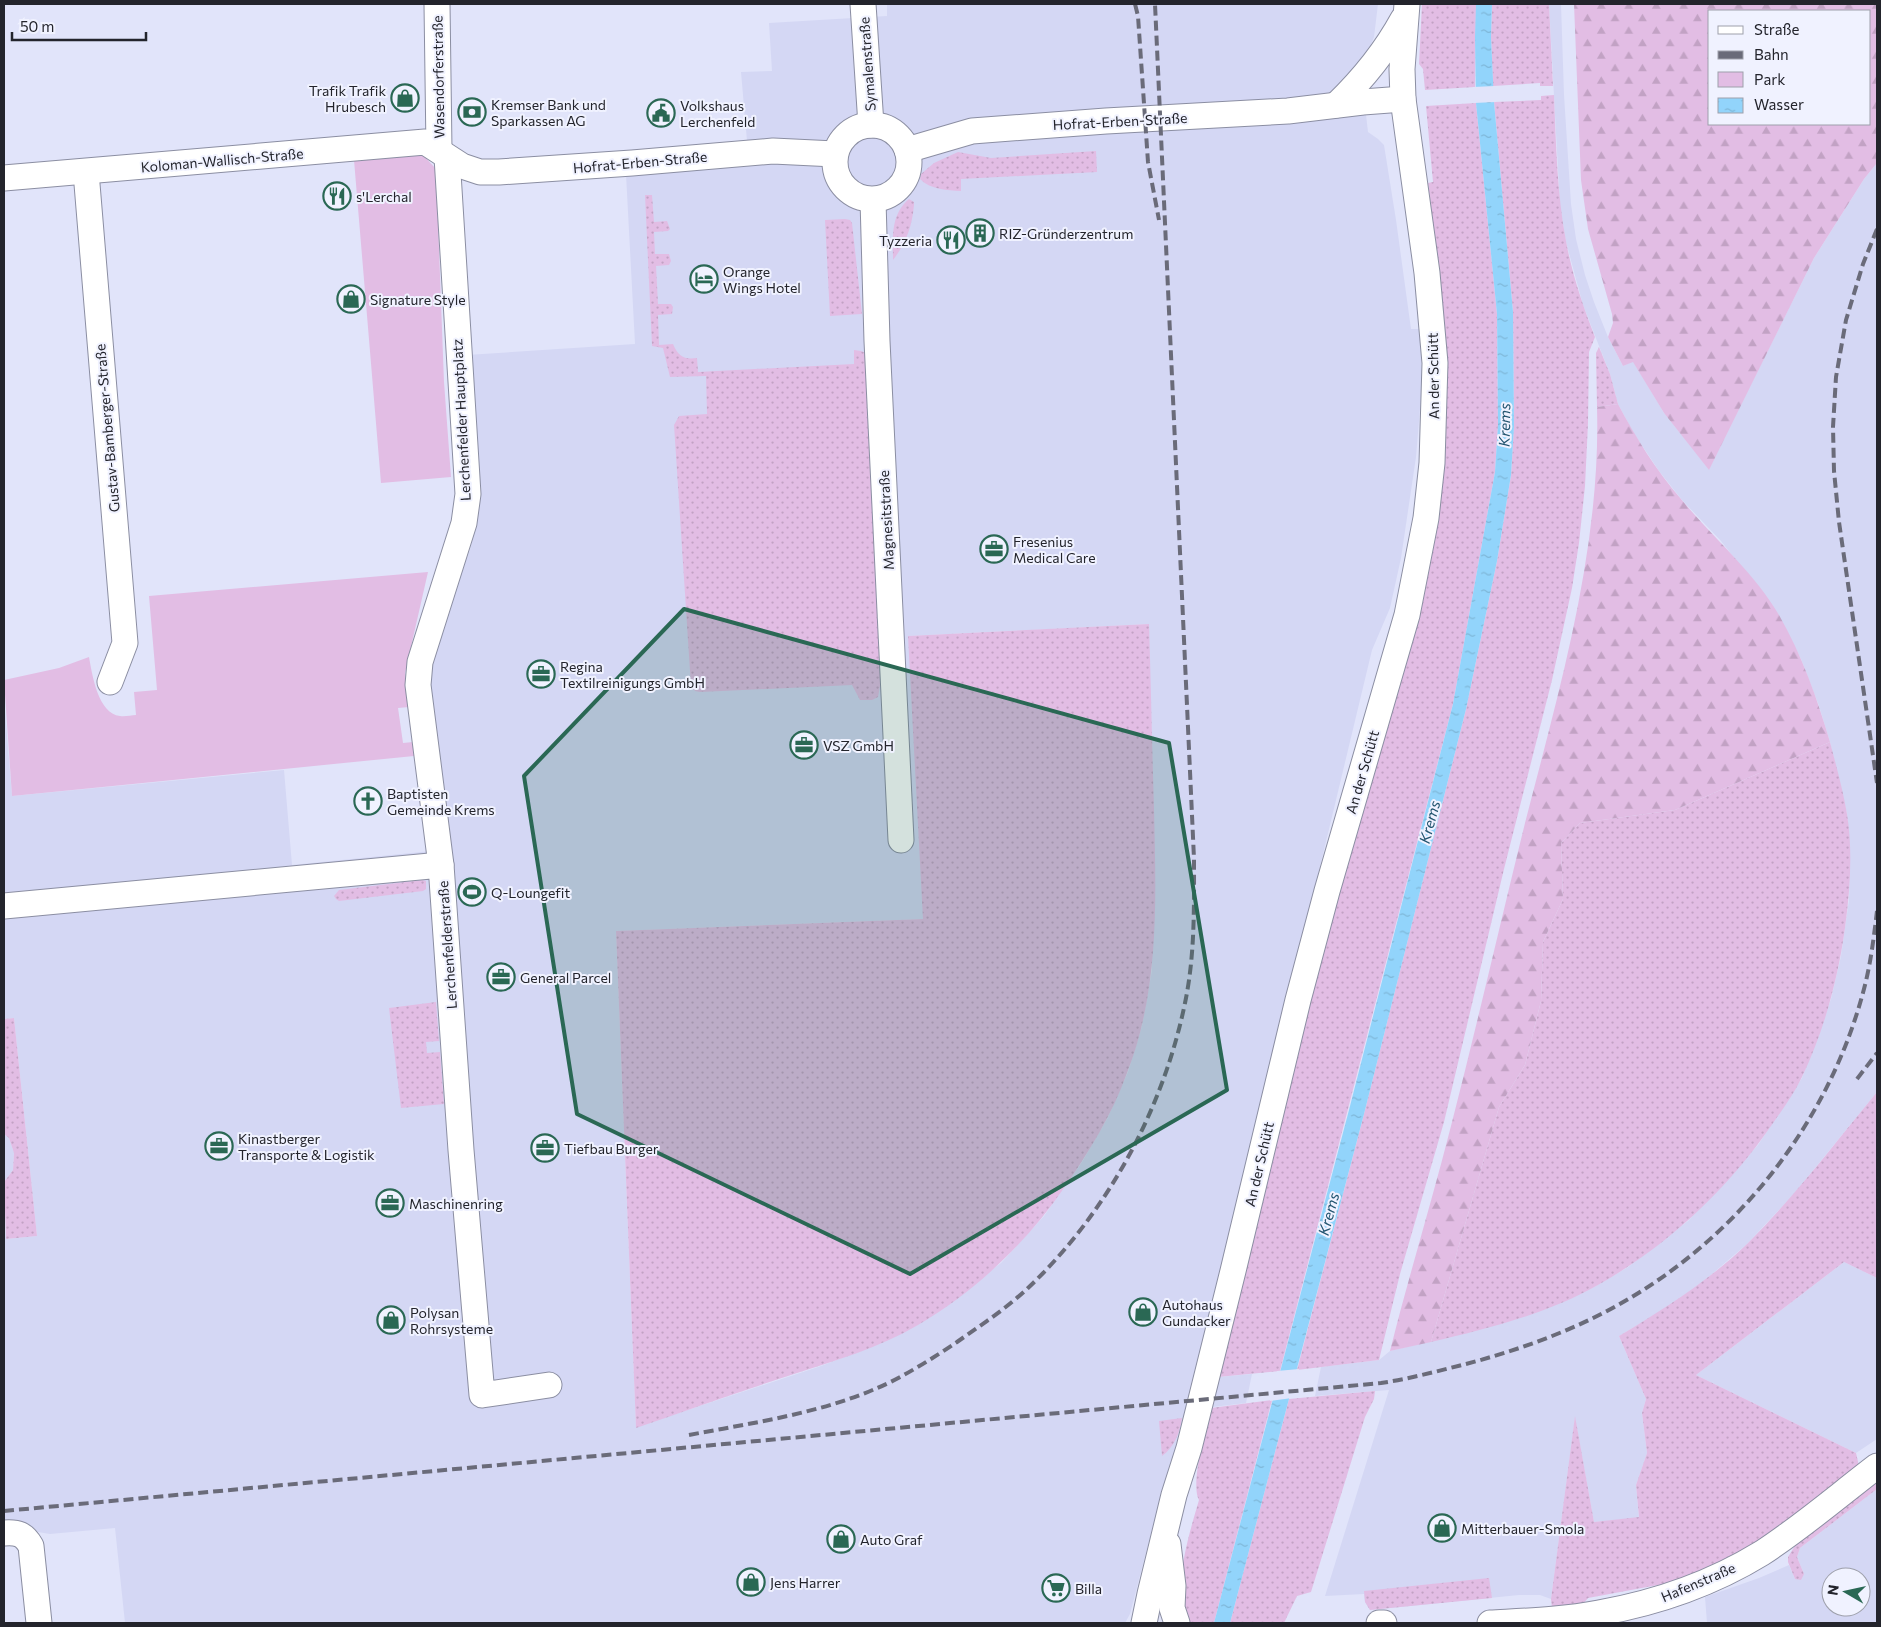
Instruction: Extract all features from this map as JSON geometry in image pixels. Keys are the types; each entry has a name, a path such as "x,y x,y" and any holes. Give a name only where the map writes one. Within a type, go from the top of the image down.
{"street":[{"name":"Wasendorferstraße","path":"437,4 443,153"},
{"name":"Symalenstraße","path":"863,4 871,125"},
{"path":"1336,105 1376,63 1392,39 1407,9"},
{"name":"An der Schütt","path":"1144,1623 1166,1526 1202,1400 1298,1000 1327,891 1407,615 1418,562 1432,463 1435,363 1427,273 1403,99 1402,68 1407,9"},
{"name":"Hofrat-Erben-Straße","path":"907,150 972,131 1106,121 1288,111 1403,99"},
{"path":"871,125 886,128 899,136 907,150 909,166 904,182 891,194 873,200 857,196 843,186 836,171 835,154 842,140 855,129 871,125"},
{"name":"Koloman-Wallisch-Straße","path":"4,178 425,142 443,153"},
{"name":"Hofrat-Erben-Straße","path":"443,153 462,166 480,172 632,163 773,151 835,154"},
{"name":"Lerchenfelder Hauptplatz","path":"441,865 418,685 420,662 464,524 468,494 443,153"},
{"name":"Gustav-Bamberger-Straße","path":"86,172 125,643 110,682"},
{"name":"Magnesitstraße","path":"873,200 877,341 901,840"},
{"name":"Lerchenfelderstraße","path":"4,906 441,865 461,1150 482,1395 549,1385"},
{"name":"Hafenstraße","path":"1490,1623 1599,1613 1644,1603 1679,1592 1724,1573 1762,1553 1877,1466"},
{"name":"An der Schütt","path":"1166,1526 1172,1586 1172,1608 1177,1623"},
{"path":"4,1533 14,1532 26,1538 31,1546 39,1623"},
{"path":"1379,1623 1384,1623"}],"highlighted area":[{"path":"684,609 1169,743 1227,1090 910,1274 577,1114 524,776"}],"shaded area":[{"path":"887,4 1378,4 1374,37 1368,52 1360,63 1368,132 1384,145 1411,329 1421,329 1421,396 1416,457 1401,558 1390,608 1372,650 1197,1379 1252,1374 1246,1403 1213,1407 1184,1427 1161,1495 1130,1614 1125,1623 125,1623 115,1528 50,1534 14,1528 4,1529 4,1219 6,1239 37,1236 14,1018 4,1019 4,698 12,796 284,770 292,865 451,849 431,685 431,662 435,639 470,550 476,526 467,355 635,344 626,174 749,164 741,72 772,71 769,23 887,16","holes":["1149,624 1152,970 1142,1026 1128,1072 1107,1119 1082,1162 1044,1216 1001,1263 917,1325 875,1345 821,1366 636,1427 616,931 924,919 909,636"]},
{"path":"1549,4 1561,4 1564,95 1571,204 1576,239 1594,302 1608,337 1623,366 1633,361 1664,413 1709,469 1814,258 1864,179 1877,163 1877,1092 1793,1195 1747,1244 1698,1286 1619,1336 1646,1399 1642,1413 1647,1453 1636,1485 1639,1518 1594,1522 1575,1418 1551,1599 1540,1595 1519,1595 1370,1610 1365,1602 1364,1594 1325,1596 1389,1390 1315,1396 1321,1367 1379,1360 1390,1351 1488,1327 1562,1302 1596,1286 1628,1267 1688,1221 1758,1145 1802,1078 1831,999 1841,956 1849,900 1850,857 1847,814 1830,742 1801,659 1778,614 1721,541 1682,500 1659,471 1633,432 1618,404 1610,374 1583,305 1566,242 1560,206"},
{"path":"4,1134 9,1138 14,1153 13,1170 4,1182"},
{"path":"1844,1262 1877,1278 1877,1439 1856,1453 1696,1375"},
{"path":"1877,1489 1877,1623 1707,1623 1705,1597 1789,1565 1795,1579 1804,1574 1797,1557 1800,1548"}],"green space":[{"path":"1422,4 1476,4 1475,87 1425,90 1423,69 1419,64"},
{"path":"1492,4 1549,4 1553,86 1540,86 1540,83 1493,86"},
{"path":"1574,4 1877,4 1877,163 1864,179 1814,258 1709,470 1664,413 1633,362 1623,366 1608,337 1613,323 1612,314 1588,229 1581,180"},
{"path":"1554,95 1559,187 1566,241 1578,290 1595,337 1589,352 1585,486 1572,588 1552,680 1504,869 1444,1122 1400,1274 1379,1360 1297,1370 1466,709 1497,561 1511,475 1514,426 1513,312 1494,102 1541,100 1541,96"},
{"path":"1476,103 1497,314 1498,425 1495,472 1453,704 1280,1371 1218,1377 1308,1003 1417,618 1439,272 1428,183 1433,182 1426,106"},
{"path":"1096,151 1097,172 961,179 961,191 934,187 920,179 921,174 934,163 958,152 991,158"},
{"path":"422,154 436,169 444,382 451,477 381,483 354,160"},
{"path":"645,195 652,195 654,222 667,221 670,229 668,231 654,232 655,254 669,254 671,261 669,265 656,266 658,304 671,304 673,307 672,314 658,315 659,345 673,344 677,352 682,356 697,358 698,372 854,364 854,350 866,353 887,682 880,686 878,697 872,700 860,700 852,685 700,692 695,691 691,686 674,425 679,416 707,414 706,376 670,377 663,348 652,346"},
{"path":"909,199 914,202 910,228 905,241 893,260 894,227 898,212"},
{"path":"825,220 850,220 852,223 862,314 830,316"},
{"path":"1599,347 1610,374 1618,404 1597,407 1596,353"},
{"path":"1618,404 1639,441 1663,477 1769,599 1795,646 1820,709 1830,742 1675,810 1580,823 1561,843 1563,899 1543,942 1541,1001 1525,1065 1499,1107 1431,1342 1390,1351 1461,1088 1576,617 1592,512 1596,460 1597,407"},
{"path":"428,572 405,673 409,707 398,708 403,743 413,742 414,756 12,796 4,680 59,668 89,657 97,692 106,708 112,714 120,716 136,715 134,692 157,690 149,596"},
{"path":"1149,624 1155,876 1154,943 1151,976 1138,1041 1127,1073 1107,1118 1082,1161 1049,1208 1016,1247 960,1297 918,1325 888,1341 856,1353 636,1428 616,931 923,919 908,636"},
{"path":"1830,742 1844,796 1849,828 1850,871 1847,914 1842,947 1829,1004 1810,1059 1788,1102 1735,1173 1715,1195 1671,1235 1623,1270 1578,1295 1538,1312 1474,1332 1431,1342 1499,1107 1525,1065 1541,1001 1543,942 1563,899 1561,843 1580,823 1675,810"},
{"path":"426,881 426,889 423,891 339,901 334,896 339,890"},
{"path":"436,1002 439,1041 426,1042 427,1053 440,1052 444,1104 401,1108 389,1008"},
{"path":"14,1018 37,1236 6,1239 4,1182 13,1170 14,1153 9,1138 4,1134 4,1019"},
{"path":"1877,1092 1877,1278 1844,1262 1696,1375 1856,1453 1859,1466 1756,1544 1720,1563 1674,1582 1588,1598 1582,1605 1552,1608 1551,1599 1575,1416 1594,1522 1639,1517 1636,1485 1647,1453 1642,1413 1646,1399 1619,1336 1702,1282 1748,1243 1798,1188"},
{"path":"1375,1391 1374,1399 1365,1417 1311,1592 1297,1596 1284,1623 1230,1623 1289,1399"},
{"path":"1272,1400 1214,1623 1190,1623 1184,1611 1181,1596 1181,1580 1187,1545 1199,1500 1196,1482 1211,1408"},
{"path":"1182,1418 1176,1439 1162,1456 1159,1421"},
{"path":"1877,1478 1877,1489 1800,1548 1797,1557 1804,1574 1801,1580 1795,1579 1788,1562 1788,1557 1798,1541"},
{"path":"1489,1578 1492,1598 1370,1610 1365,1602 1364,1591"}],"water":[{"name":"Krems","path":"1476,4 1492,4 1491,37 1494,102 1513,312 1514,426 1511,475 1497,561 1466,709 1364,1114 1230,1623 1214,1623 1349,1110 1453,704 1495,472 1498,425 1497,314 1476,103"}],"pier":[{"path":"1495,86 1496,102 1474,103 1473,87"},
{"path":"1299,1369 1292,1398 1270,1401 1277,1371"}],"railway":[{"path":"1135,4 1138,16 1148,162 1159,220"},
{"path":"689,1435 807,1411 853,1398 875,1389 906,1374 938,1355 1011,1302 1057,1259 1107,1193 1128,1158 1146,1120 1162,1082 1175,1043 1185,1003 1191,967 1194,859 1155,4"},
{"path":"1877,229 1863,264 1846,320 1836,377 1833,427 1834,471 1839,522 1877,783"},
{"path":"4,1511 1381,1383 1434,1372 1511,1351 1577,1326 1640,1292 1680,1264 1717,1233 1751,1198 1782,1160 1809,1120 1832,1077 1851,1032 1865,985 1871,958 1877,911"},
{"path":"1857,1079 1877,1053"}],"place":[{"name":"Trafik Trafik Hrubesch","path":"405,98"},
{"name":"Kremser Bank und Sparkassen AG","path":"472,112"},
{"name":"Volkshaus Lerchenfeld","path":"661,113"},
{"name":"s'Lerchal","path":"337,196"},
{"name":"RIZ-Gründerzentrum","path":"980,233"},
{"name":"Tyzzeria","path":"951,240"},
{"name":"Orange Wings Hotel","path":"704,279"},
{"name":"Signature Style","path":"351,299"},
{"name":"Fresenius Medical Care","path":"994,549"},
{"name":"Regina Textilreinigungs GmbH","path":"541,674"},
{"name":"VSZ GmbH","path":"804,745"},
{"name":"Baptisten Gemeinde Krems","path":"368,801"},
{"name":"Q-Loungefit","path":"472,892"},
{"name":"General Parcel","path":"501,977"},
{"name":"Kinastberger Transporte & Logistik","path":"219,1146"},
{"name":"Tiefbau Burger","path":"545,1148"},
{"name":"Maschinenring","path":"390,1203"},
{"name":"Autohaus Gundacker","path":"1143,1312"},
{"name":"Polysan Rohrsysteme","path":"391,1320"},
{"name":"Mitterbauer-Smola","path":"1442,1528"},
{"name":"Auto Graf","path":"841,1539"},
{"name":"Jens Harrer","path":"751,1582"},
{"name":"Billa","path":"1056,1588"}]}
